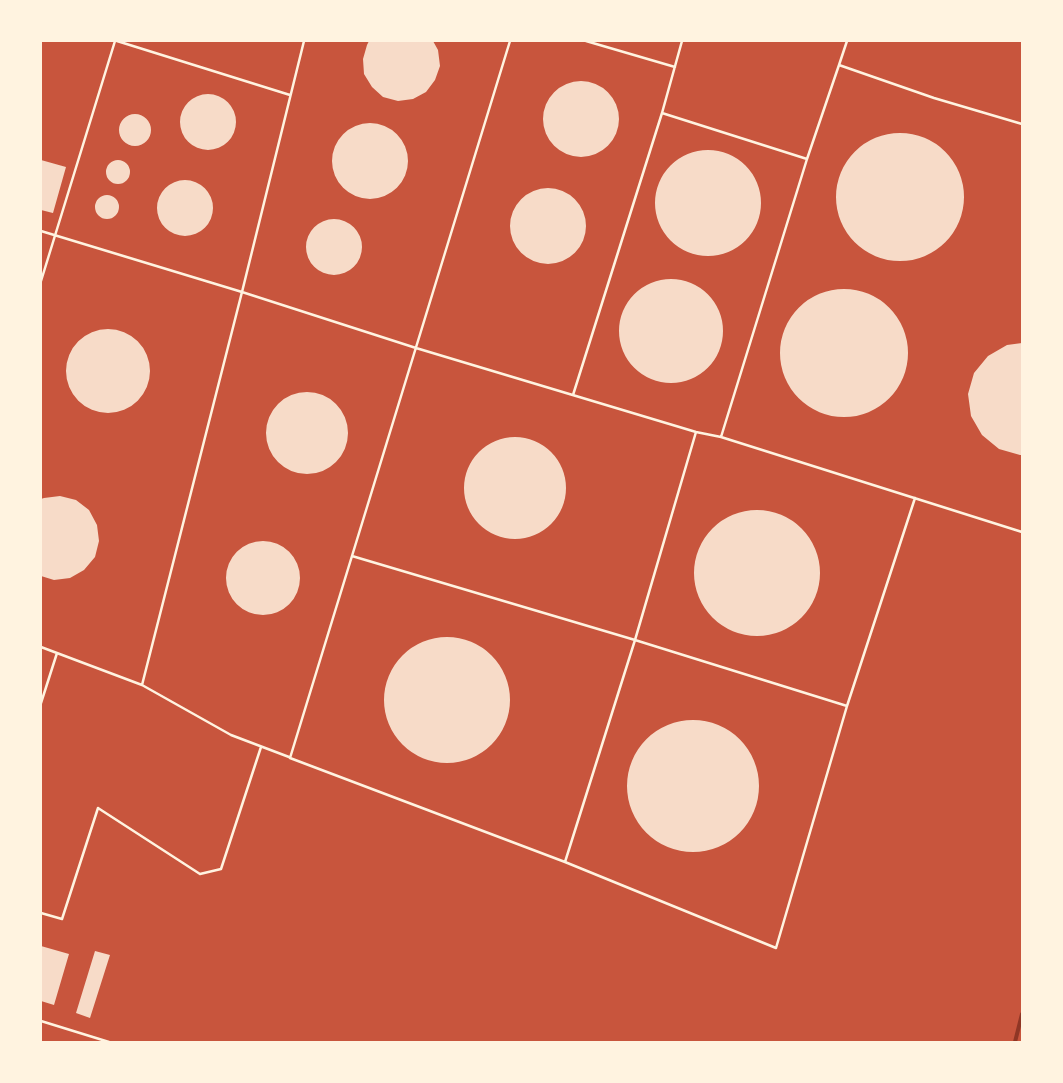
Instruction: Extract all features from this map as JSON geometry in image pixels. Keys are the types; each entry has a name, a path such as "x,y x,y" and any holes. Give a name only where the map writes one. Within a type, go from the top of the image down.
{"lane":[{"path":"41,281 116,41 290,95"},
{"path":"142,685 304,41"},
{"path":"290,758 510,41"},
{"path":"586,41 675,67"},
{"path":"573,395 662,113 682,41"},
{"path":"721,437 807,159 847,41"},
{"path":"839,65 934,98 1022,124"},
{"path":"662,113 807,159"},
{"path":"41,231 242,292 416,348 696,432 721,437 1022,532"},
{"path":"564,862 635,640 696,432"},
{"path":"41,647 142,685 231,735 564,862 776,948 847,706 915,498"},
{"path":"352,556 635,640 847,706"},
{"path":"41,703 57,653"},
{"path":"41,913 62,919 98,808 200,874 221,869 261,747"},
{"path":"41,1021 109,1042"}],"building":[{"path":"369,41 433,41 438,50 440,66 435,80 426,92 413,99 398,101 383,97 372,87 364,74 363,59"},
{"path":"581,81 596,84 608,92 616,104 619,119 616,134 608,146 596,154 581,157 566,154 554,146 546,134 543,119 546,104 554,92 566,84"},
{"path":"202,94 214,94 224,98 232,106 236,122 232,138 224,146 214,150 202,150 192,146 184,138 180,128 180,116 184,106 192,98"},
{"path":"135,114 146,119 151,130 146,141 135,146 124,141 119,130 124,119"},
{"path":"370,123 385,126 397,134 405,146 408,161 405,176 397,188 385,196 370,199 355,196 343,188 335,176 332,161 335,146 343,134 355,126"},
{"path":"900,133 913,134 925,138 945,152 959,172 963,184 963,210 959,222 945,242 925,256 913,260 900,261 887,260 875,256 855,242 841,222 837,210 836,197 837,184 841,172 855,152 875,138 887,134"},
{"path":"708,150 728,154 745,166 757,183 761,203 757,223 745,240 728,252 708,256 688,252 671,240 659,223 655,203 659,183 671,166 688,154"},
{"path":"41,160 66,167 53,213 41,210"},
{"path":"118,160 126,164 130,172 126,180 118,184 110,180 106,172 110,164"},
{"path":"179,180 191,180 201,184 209,192 213,208 209,224 201,232 191,236 179,236 169,232 161,224 157,214 157,202 161,192 169,184"},
{"path":"548,188 563,191 575,199 583,211 586,226 583,241 575,253 563,261 548,264 533,261 521,253 513,241 510,226 513,211 521,199 533,191"},
{"path":"107,195 115,199 119,207 115,215 107,219 99,215 95,207 99,199"},
{"path":"328,219 340,219 350,223 358,231 362,247 358,263 350,271 340,275 328,275 318,271 310,263 306,253 306,241 310,231 318,223"},
{"path":"671,279 691,283 708,294 719,311 723,331 719,351 708,368 691,379 671,383 651,379 634,368 623,351 619,331 623,311 634,294 651,283"},
{"path":"844,289 857,290 869,294 889,308 903,328 907,340 907,366 903,378 889,398 869,412 857,416 844,417 831,416 819,412 799,398 785,378 781,366 780,353 781,340 785,328 799,308 819,294 831,290"},
{"path":"108,329 124,332 143,348 147,355 150,371 147,387 131,406 124,410 108,413 92,410 73,394 69,387 66,371 69,355 85,336 92,332"},
{"path":"1022,343 1022,455 1020,455 999,449 982,435 971,416 968,394 974,373 988,356 1007,345"},
{"path":"307,392 323,395 336,404 345,417 348,433 345,449 336,462 323,471 307,474 291,471 278,462 269,449 266,433 269,417 278,404 291,395"},
{"path":"515,437 535,441 551,452 562,468 566,488 562,508 551,524 535,535 515,539 495,535 479,524 468,508 464,488 468,468 479,452 495,441"},
{"path":"60,496 76,500 89,510 97,525 99,541 95,557 84,570 70,578 54,580 41,576 41,499"},
{"path":"757,510 781,515 802,528 815,549 820,573 815,597 802,618 781,631 757,636 733,631 712,618 699,597 694,573 699,549 712,528 733,515"},
{"path":"256,541 270,541 284,547 294,557 300,571 300,585 294,599 284,609 270,615 256,615 242,609 232,599 226,585 226,571 232,557 242,547"},
{"path":"447,637 471,641 492,655 506,676 510,700 506,724 492,745 471,759 447,763 423,759 402,745 388,724 384,700 388,676 402,655 423,641"},
{"path":"693,720 718,725 739,740 754,761 759,786 754,811 739,832 718,847 693,852 668,847 647,832 632,811 627,786 632,761 647,740 668,725"},
{"path":"41,946 69,954 54,1005 41,1001"},
{"path":"95,951 110,955 90,1018 76,1013"}],"waterway":[{"path":"1015,1042 1022,1014"}]}
